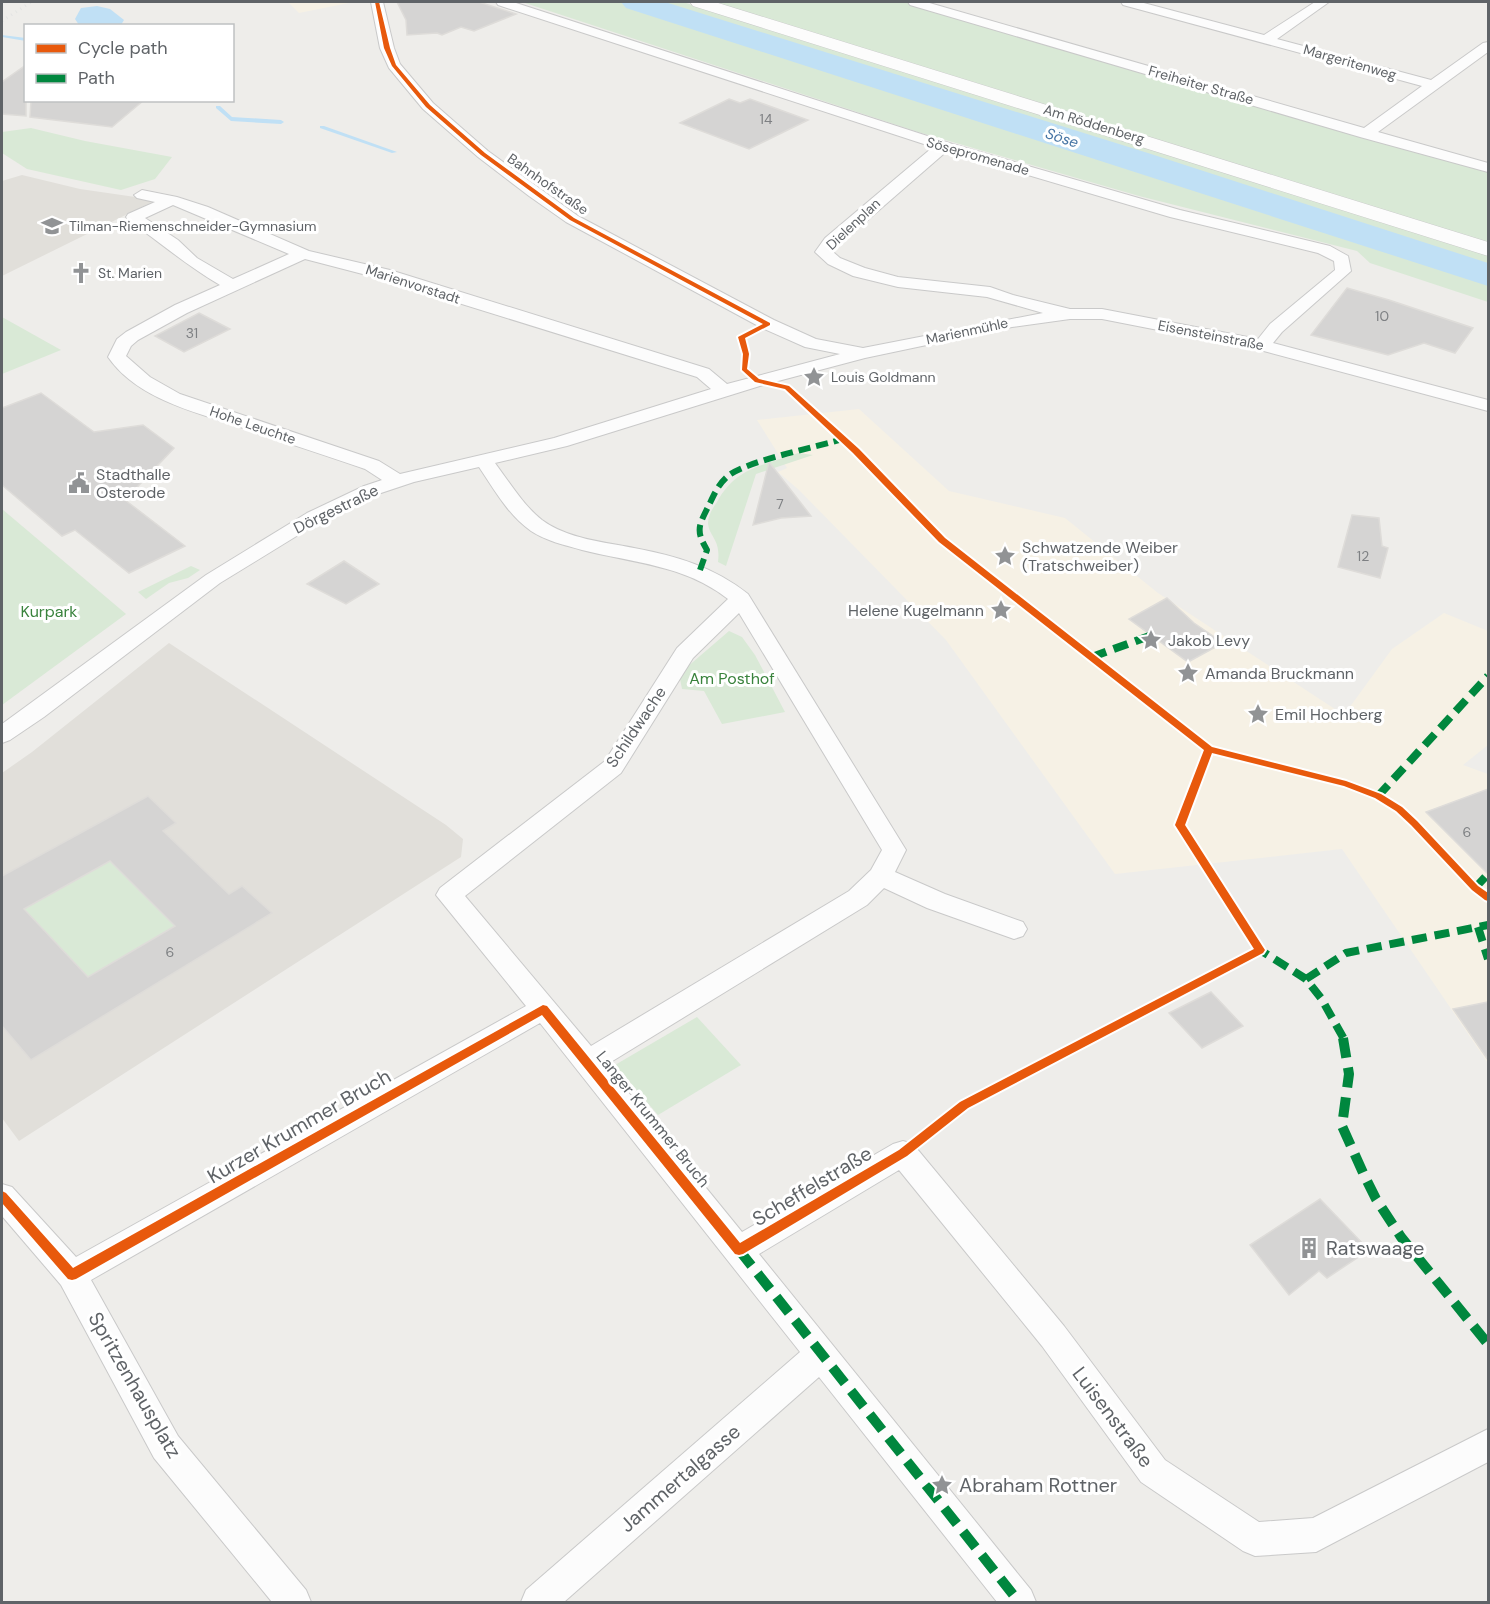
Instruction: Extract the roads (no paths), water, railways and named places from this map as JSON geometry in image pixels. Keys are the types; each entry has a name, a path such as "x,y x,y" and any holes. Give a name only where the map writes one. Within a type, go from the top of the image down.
{"main road":[{"name":"Am Röddenberg","path":"699,2 1488,249"}],"street":[{"name":"Bahnhofstraße","path":"377,2 387,48 394,65 428,106 483,154 572,219 768,324"},
{"name":"Sösepromenade","path":"502,2 944,146 1176,214 1324,249 1342,259 1343,271 1276,328 1262,345"},
{"name":"Freiheiter Straße","path":"914,2 1488,168"},
{"name":"Margeritenweg","path":"1126,2 1433,85"},
{"name":"Margeritenweg","path":"1267,39 1323,2"},
{"path":"1179,16 1196,6"},
{"path":"1365,134 1433,85 1485,53"},
{"name":"Dielenplan","path":"930,285 898,282 859,272 834,261 823,252 826,246 855,225 863,214 944,146"},
{"name":"Marienvorstadt","path":"142,195 172,200 202,210 303,254 384,274 703,373 724,391"},
{"path":"172,200 134,217 172,243 191,261 233,286 303,254"},
{"name":"Eisensteinstraße","path":"930,285 972,304 990,292 1007,299 1070,314 1123,318 1262,345 1488,405"},
{"name":"Hohe Leuchte","path":"233,286 181,309 132,336 123,343 117,357 125,368 147,384 174,398 372,465 397,481"},
{"path":"948,335 972,304"},
{"name":"Marienmühle","path":"794,371 863,353 948,335 1045,316 1070,314"},
{"path":"768,324 811,343 863,353"},
{"path":"768,324 795,348 799,363 794,371"},
{"name":"Dörgestraße","path":"2,735 234,565 334,506 397,481 560,442 794,371"},
{"path":"484,461 524,514 549,533 574,542 687,565 721,582 741,598 894,850 881,876 858,898 588,1062"},
{"name":"Schildwache","path":"488,862 613,767 685,653 741,598"},
{"name":"Langer Krummer Bruch","path":"488,862 449,894 588,1062 1019,1602"},
{"path":"881,876 936,901 1014,929"},
{"name":"Kurzer Krummer Bruch","path":"72,1275 543,1009"},
{"name":"Scheffelstraße","path":"739,1250 903,1153"},
{"name":"Luisenstraße","path":"903,1153 1053,1336 1153,1471 1255,1539 1316,1534 1488,1445"},
{"name":"Spritzenhausplatz","path":"2,1196 72,1275 166,1447 294,1602"},
{"name":"Jammertalgasse","path":"538,1602 822,1353"}],"water":[{"path":"97,6 110,9 124,20 122,24 78,24 75,19 81,8"}],"waterway":[{"name":"Söse","path":"636,2 1139,161 1488,275"},
{"path":"2,36 24,40"},
{"path":"218,107 231,119 281,122"},
{"path":"322,127 394,152"}],"railway":[{"path":"2,21 31,2"}],"place":[{"name":"Tilman-Riemenschneider-Gymnasium","path":"52,226"},
{"name":"St. Marien","path":"81,273"},
{"name":"Louis Goldmann","path":"814,377"},
{"name":"Stadthalle Osterode","path":"79,483"},
{"name":"Schwatzende Weiber (Tratschweiber)","path":"1005,556"},
{"name":"Helene Kugelmann","path":"1001,610"},
{"name":"Jakob Levy","path":"1151,640"},
{"name":"Amanda Bruckmann","path":"1188,673"},
{"name":"Emil Hochberg","path":"1258,714"},
{"name":"Ratswaage","path":"1309,1248"},
{"name":"Abraham Rottner","path":"942,1485"}],"park label":[{"name":"Kurpark","path":"49,611"},
{"name":"Am Posthof","path":"732,678"}]}
